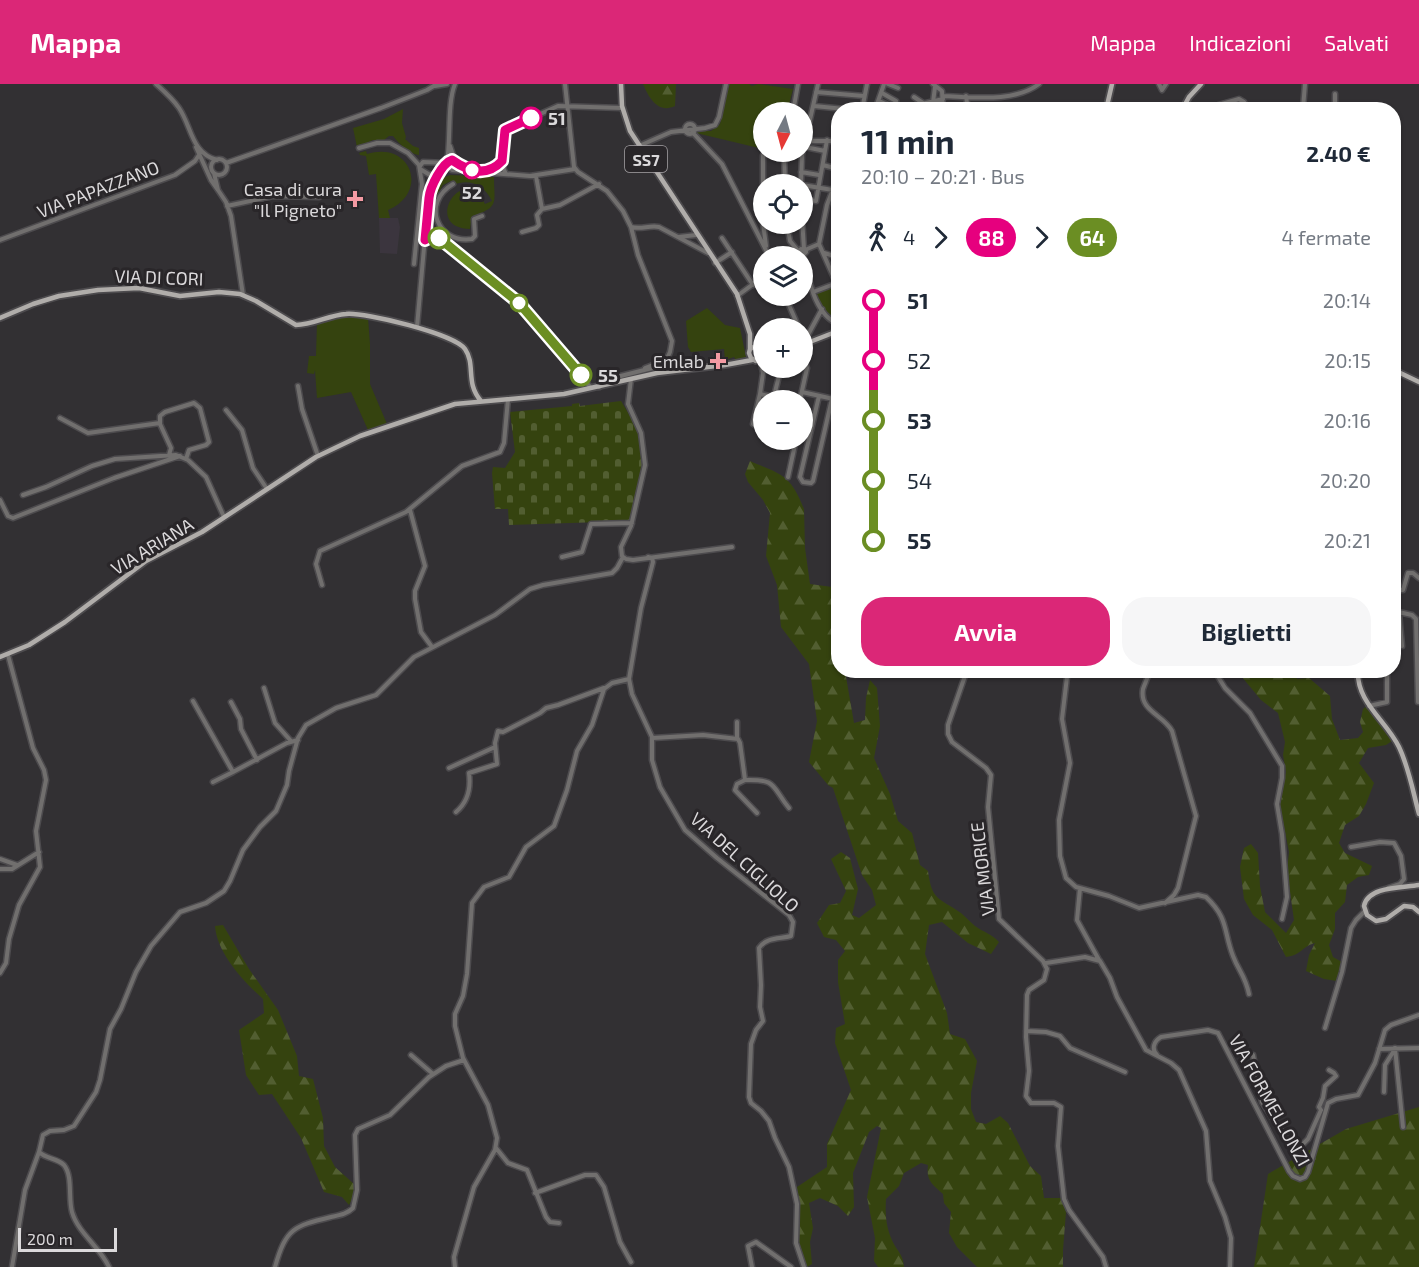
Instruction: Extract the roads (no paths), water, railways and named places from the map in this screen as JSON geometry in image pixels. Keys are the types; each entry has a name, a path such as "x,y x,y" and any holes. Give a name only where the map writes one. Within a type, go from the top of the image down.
{"main road":[{"name":"SS7","path":"621,84 622,108 627,126 737,296 753,339"},
{"path":"1108,102 1112,84"},
{"path":"1187,102 1201,84"},
{"name":"VIA DI CORI","path":"0,318 44,300 98,290 141,288 182,296 219,292 243,295 296,325 333,315 368,315 397,324 417,327 455,342 464,348 468,358 472,387 482,401"},
{"name":"SS7","path":"750,334 750,349"},
{"path":"813,340 831,334"},
{"path":"751,357 750,349 753,350"},
{"name":"VIA ARIANA","path":"0,657 27,647 57,628 146,561 196,536 318,456 360,436 448,405 564,394 666,372 742,362 751,357"},
{"path":"1401,373 1419,382"},
{"path":"1358,678 1359,689 1399,747 1417,797 1419,814"},
{"path":"1419,885 1374,893 1367,897 1365,902 1365,910 1371,918 1378,921 1386,919 1403,906 1411,906 1419,912"}],"street":[{"path":"156,84 180,108 210,179 227,206 243,295"},
{"path":"565,84 575,169"},
{"path":"685,129 688,133 709,128 717,122 726,84"},
{"path":"813,110 818,84"},
{"path":"863,102 867,84"},
{"path":"879,101 886,84 900,86"},
{"path":"929,102 943,97 1006,96 1028,91 1039,84"},
{"path":"1159,84 1162,90 1166,84"},
{"path":"1304,102 1305,84"},
{"path":"208,157 226,163 244,158 436,85 451,85 450,145 447,163 451,170"},
{"path":"794,102 797,85"},
{"path":"934,85 941,90 943,102"},
{"path":"934,85 934,101"},
{"path":"816,92 864,96"},
{"path":"882,93 896,101"},
{"path":"1335,94 1335,102"},
{"path":"968,96 968,102"},
{"path":"914,97 922,102"},
{"path":"1227,102 1237,99 1244,102"},
{"path":"814,106 831,108"},
{"path":"506,174 502,161 506,129 554,107 622,108"},
{"path":"638,146 693,124 694,131 720,162 753,224"},
{"path":"813,140 831,140"},
{"path":"813,201 816,201 827,140"},
{"path":"359,148 377,142 393,144 412,156 420,168 429,174 441,171"},
{"path":"195,143 208,157 219,190"},
{"path":"437,178 456,167 450,145"},
{"path":"813,150 825,151"},
{"name":"VIA PAPAZZANO","path":"0,240 176,174 194,162 199,155"},
{"path":"214,173 220,175 244,158"},
{"path":"212,167 217,160"},
{"path":"417,327 429,191 451,160 478,172 492,169 502,161"},
{"path":"414,264 421,190 420,168 424,162 447,163"},
{"path":"802,162 801,172 819,175"},
{"path":"218,183 226,171 226,163"},
{"path":"823,165 831,167"},
{"path":"451,170 536,176 575,169 599,184 617,201 631,227 638,255 671,336 672,346 664,364 659,367 605,380 600,382 599,387"},
{"path":"536,176 542,209"},
{"path":"453,184 440,195 436,205 436,215 444,230 453,237 472,239 474,219 482,216"},
{"path":"522,232 538,227 537,215 542,209 560,205 599,184"},
{"path":"813,186 831,189"},
{"path":"421,190 429,191"},
{"path":"831,195 819,244 831,269"},
{"path":"227,206 273,196 319,197"},
{"path":"419,196 429,198"},
{"path":"427,212 436,215"},
{"path":"426,225 432,221 439,224"},
{"path":"426,225 519,303 592,388"},
{"path":"686,236 690,226"},
{"path":"631,227 641,229 657,227 708,253"},
{"path":"758,234 765,246"},
{"path":"759,237 765,235 766,246"},
{"path":"425,240 433,237 441,239"},
{"path":"678,237 698,237"},
{"path":"690,243 698,237"},
{"path":"722,238 753,285 737,296"},
{"path":"813,246 819,244"},
{"path":"415,252 424,253"},
{"path":"715,263 732,252"},
{"path":"824,253 831,255"},
{"path":"831,287 813,292 831,320"},
{"path":"813,326 822,309"},
{"path":"12,1267 24,1193 44,1134 74,1126 96,1092 110,1029 136,972 151,946 180,912 206,903 224,891 243,850 259,828 276,811 287,786 288,774 304,727 336,708 377,694 414,657 495,615 530,589 612,573 616,570 623,557 621,547 632,523 645,458 642,433 628,404 631,379"},
{"path":"298,387 303,412 318,456"},
{"path":"813,395 831,399"},
{"path":"819,396 800,477 802,482 813,482 831,403"},
{"path":"322,585 316,565 316,558 320,551 410,510 462,466 500,452 504,443 508,399"},
{"path":"169,455 171,447 160,423 160,417 164,412 193,403 199,406 209,442 188,451 186,459"},
{"path":"226,410 242,430 253,468 267,489"},
{"path":"60,418 88,433 160,423"},
{"path":"788,477 794,450"},
{"path":"0,500 8,516 13,518 113,479 181,456"},
{"path":"23,495 99,464 127,457 181,456 207,479 224,517"},
{"path":"410,510 425,567 415,592 415,600 421,632 432,647"},
{"path":"562,557 583,551 590,525 632,523"},
{"path":"623,557 628,560 732,548"},
{"name":"VIA DEL CIGLIOLO","path":"648,557 652,558 653,562 641,608 629,680 632,693 653,738 652,760 664,795 684,829 788,914 793,921 791,936 768,941 759,948 760,1007 763,1021 756,1030 751,1044 749,1098 750,1102 770,1123 789,1167 797,1202 796,1243 804,1267"},
{"path":"1401,591 1403,591 1408,573 1419,578"},
{"path":"1401,614 1415,617 1418,642 1418,702"},
{"path":"1401,635 1402,646"},
{"path":"0,973 6,962 9,939 18,907 40,868 36,831 46,776 33,748 8,655"},
{"name":"VIA MORICE","path":"963,678 948,725 948,734 952,742 986,768 991,775 988,804 999,919 1046,963"},
{"path":"1067,678 1062,719 1070,763 1059,818 1060,856 1066,878 1072,885 1139,908 1198,895 1204,896 1224,919 1233,956 1245,976 1249,994"},
{"path":"1147,678 1144,687 1144,702 1148,708 1167,722 1173,731 1196,816 1177,889 1164,903"},
{"path":"1218,678 1223,686 1250,713 1282,766 1283,774 1277,807 1282,834 1287,900 1282,919"},
{"path":"1369,706 1387,702 1387,678"},
{"path":"456,812 467,799 471,784 469,773 497,765 495,747 498,731 503,732 548,707 605,688 613,682 629,680"},
{"path":"264,688 274,723 291,741"},
{"path":"455,1267 454,1257 473,1189 496,1147 497,1133 489,1107 464,1060 455,1019 466,979 473,901 484,887 508,877 526,847 554,826 567,791 578,749 592,725 605,688"},
{"path":"193,701 233,772"},
{"path":"231,702 240,720 241,729 257,760"},
{"path":"737,722 737,738 740,742 745,780"},
{"path":"653,738 705,735 737,738"},
{"path":"213,782 291,741 298,740"},
{"path":"449,768 495,747"},
{"path":"757,813 735,790 737,784 745,780 772,784 789,808"},
{"path":"1351,848 1380,842 1395,844 1401,856 1404,879 1402,883 1385,891"},
{"path":"0,868 11,869 39,852"},
{"path":"0,860 18,866"},
{"path":"1080,888 1077,921 1146,1049 1172,1063 1179,1070 1203,1122 1207,1138 1211,1185 1231,1236 1230,1267"},
{"path":"1325,1028 1342,975 1351,928 1365,910"},
{"path":"1100,961 1086,957 1046,963 1046,978 1029,990 1026,1031 1029,1071 1026,1097 1031,1103 1054,1103 1061,1107 1058,1146 1064,1199 1070,1212 1104,1258 1106,1267"},
{"name":"VIA FORMELLONZI","path":"1156,1055 1154,1045 1161,1037 1208,1030 1218,1033 1290,1171 1299,1179 1304,1178 1308,1172 1326,1105 1330,1101 1359,1094 1386,1029 1419,1015"},
{"path":"1026,1031 1048,1032 1060,1036 1069,1047 1125,1072"},
{"path":"1384,1092 1385,1065 1395,1048"},
{"path":"1395,1048 1403,1127"},
{"path":"1379,1049 1419,1048"},
{"path":"411,1055 433,1074"},
{"path":"1253,1055 1263,1103 1293,1148 1300,1148 1305,1143 1329,1099 1339,1098"},
{"path":"275,1267 282,1244 295,1229 307,1223 346,1213 353,1208 357,1190 355,1135 357,1130 391,1114 433,1074 464,1060"},
{"path":"1321,1110 1319,1107 1323,1098 1324,1086 1336,1076 1329,1070"},
{"path":"496,1147 509,1164 527,1170 549,1221 559,1223"},
{"path":"39,1152 45,1157 60,1161 66,1168 70,1206 74,1217 109,1267"},
{"path":"535,1193 585,1175 596,1175 603,1185 620,1242 631,1262"},
{"path":"752,1267 748,1246 756,1242 791,1267"}],"place":[{"name":"51","path":"531,118"},
{"name":"52","path":"472,170"},
{"name":"Casa di cura \"Il Pigneto\"","path":"355,199"},
{"name":"Emlab","path":"718,361"},
{"name":"55","path":"581,375"}]}
